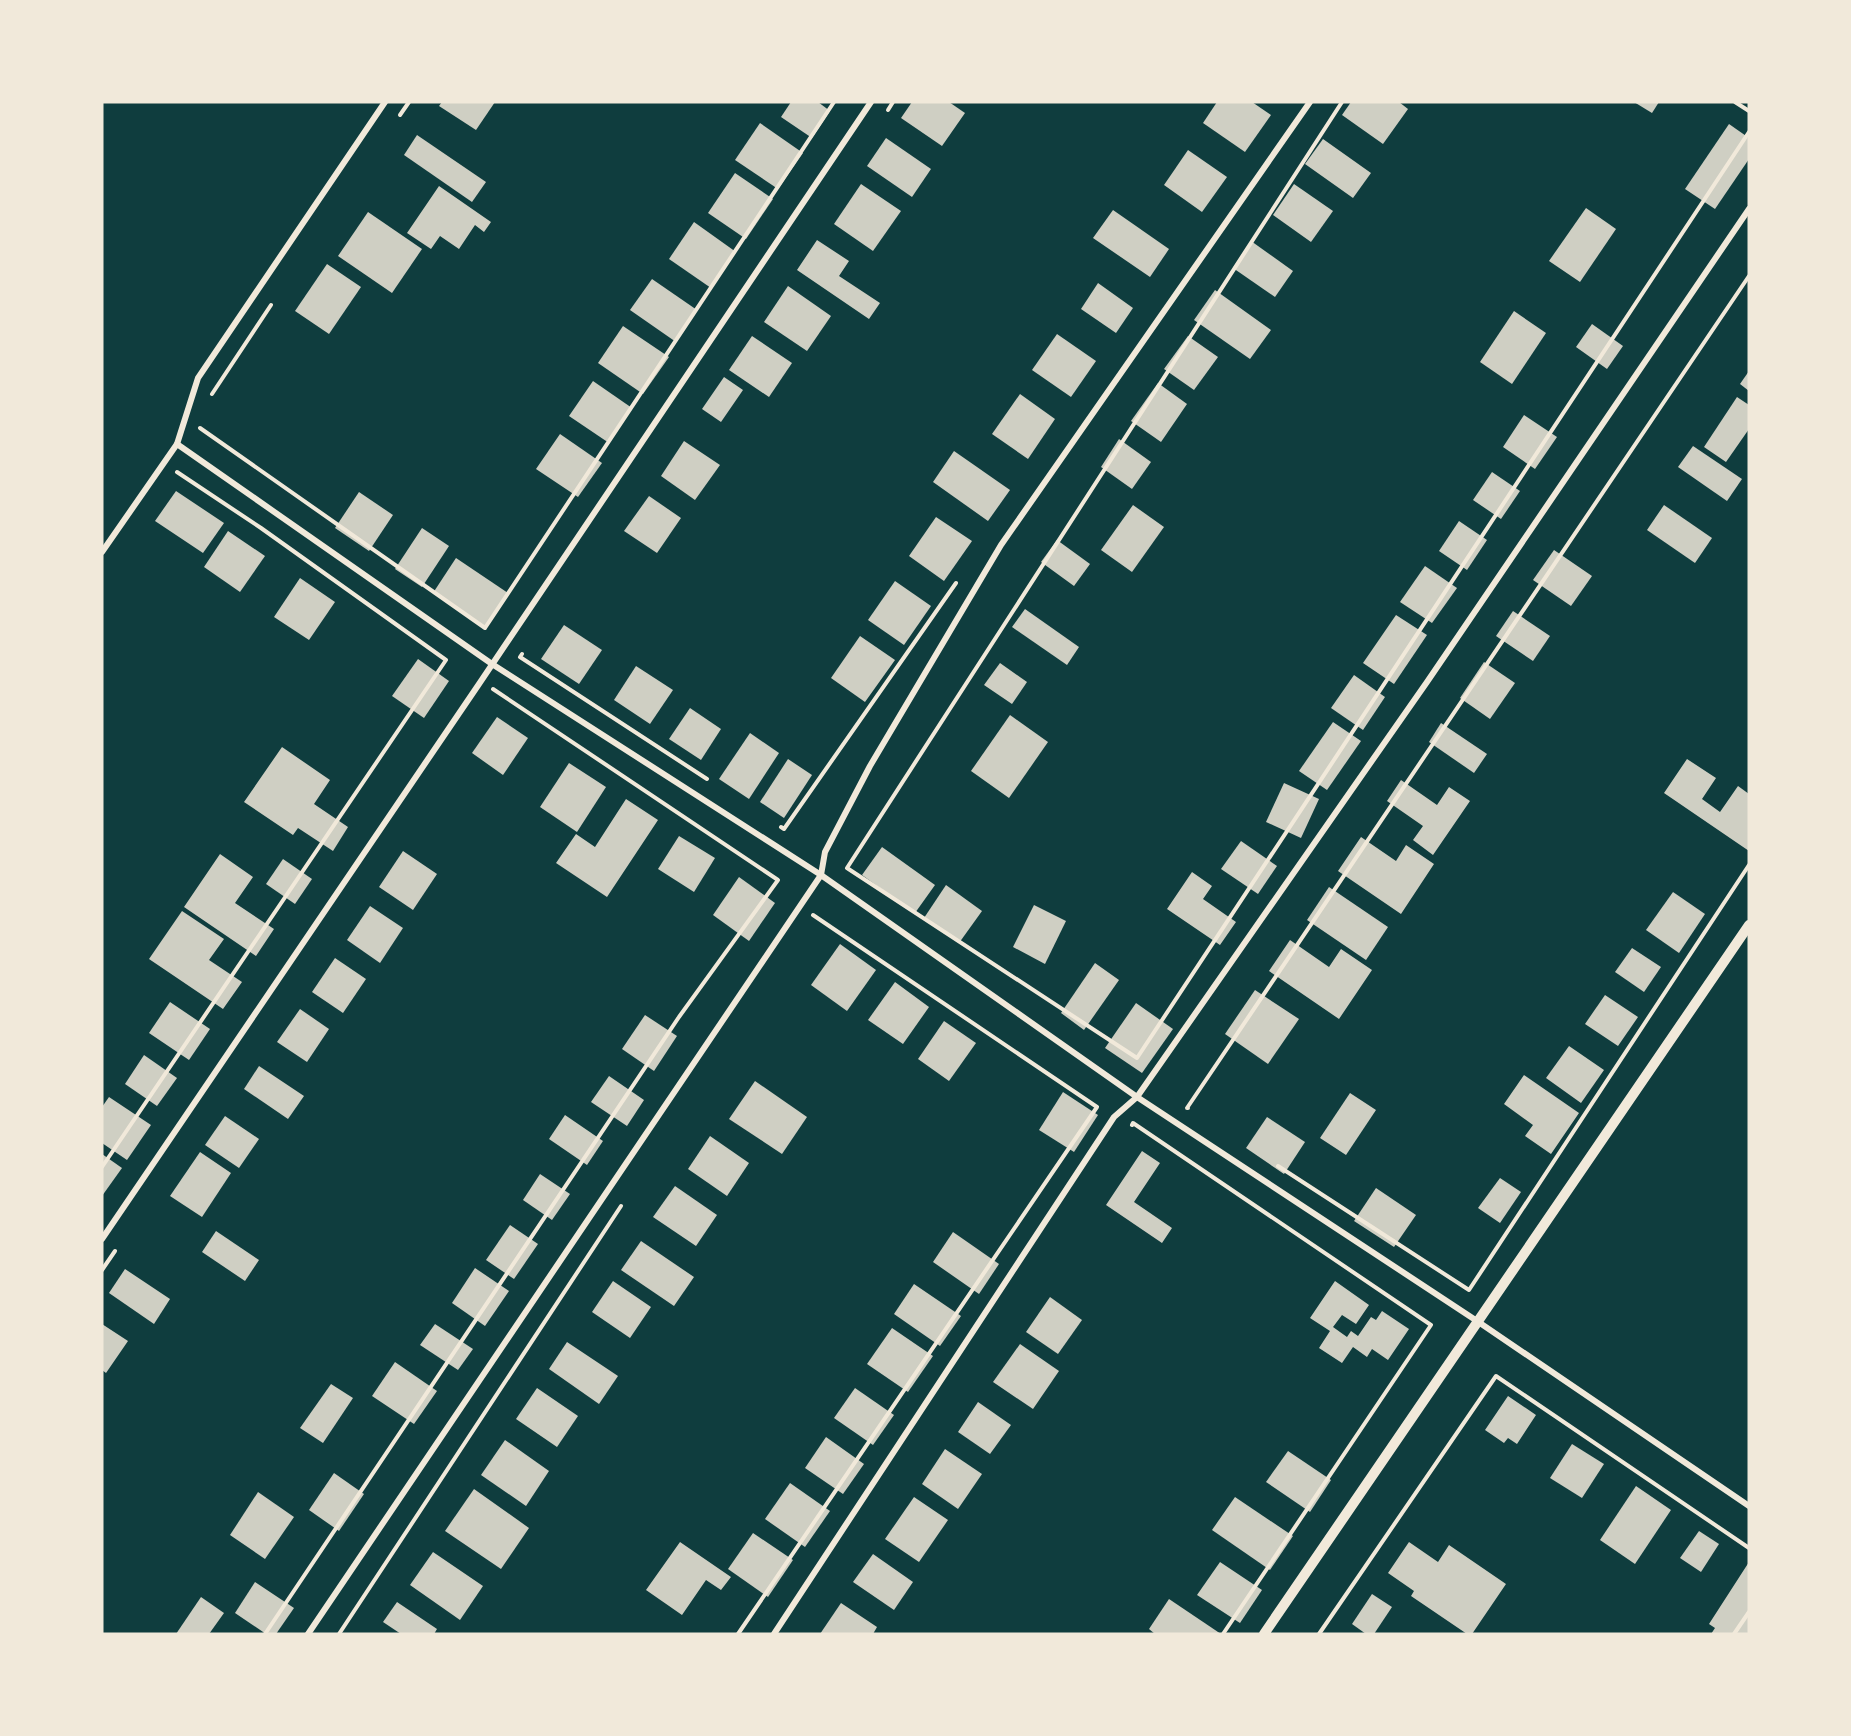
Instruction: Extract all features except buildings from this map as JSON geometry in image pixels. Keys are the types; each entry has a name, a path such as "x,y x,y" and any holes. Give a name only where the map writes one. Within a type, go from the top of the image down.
{"street":[{"path":"102,552 177,444 198,378 385,102"},
{"path":"102,1239 871,102"},
{"path":"308,1634 821,875 825,852 870,766 1001,545 1310,102"},
{"path":"774,1634 1114,1117 1137,1097 1426,682 1749,209"},
{"path":"177,444 492,664 821,875 1137,1097 1477,1320 1749,1506"},
{"path":"1264,1634 1749,925"}],"path":[{"path":"193,423 485,628 834,102"},
{"path":"886,112 893,102"},
{"path":"1342,102 847,868 1137,1058 1749,132"},
{"path":"1735,102 1749,111"},
{"path":"1197,1114 1187,1107 1749,276"},
{"path":"211,395 273,302"},
{"path":"102,1167 446,660 261,528 175,471"},
{"path":"775,823 784,829 962,574"},
{"path":"526,647 520,657 716,784"},
{"path":"265,1634 672,1027 778,880 491,688"},
{"path":"1278,1166 1469,1290 1749,865"},
{"path":"738,1634 1097,1107 813,914 807,924"},
{"path":"1133,1123 1431,1325 1223,1634"},
{"path":"339,1634 622,1204"},
{"path":"102,1270 115,1251"},
{"path":"1319,1634 1496,1376 1749,1548"},
{"path":"1734,1634 1749,1612"}]}
